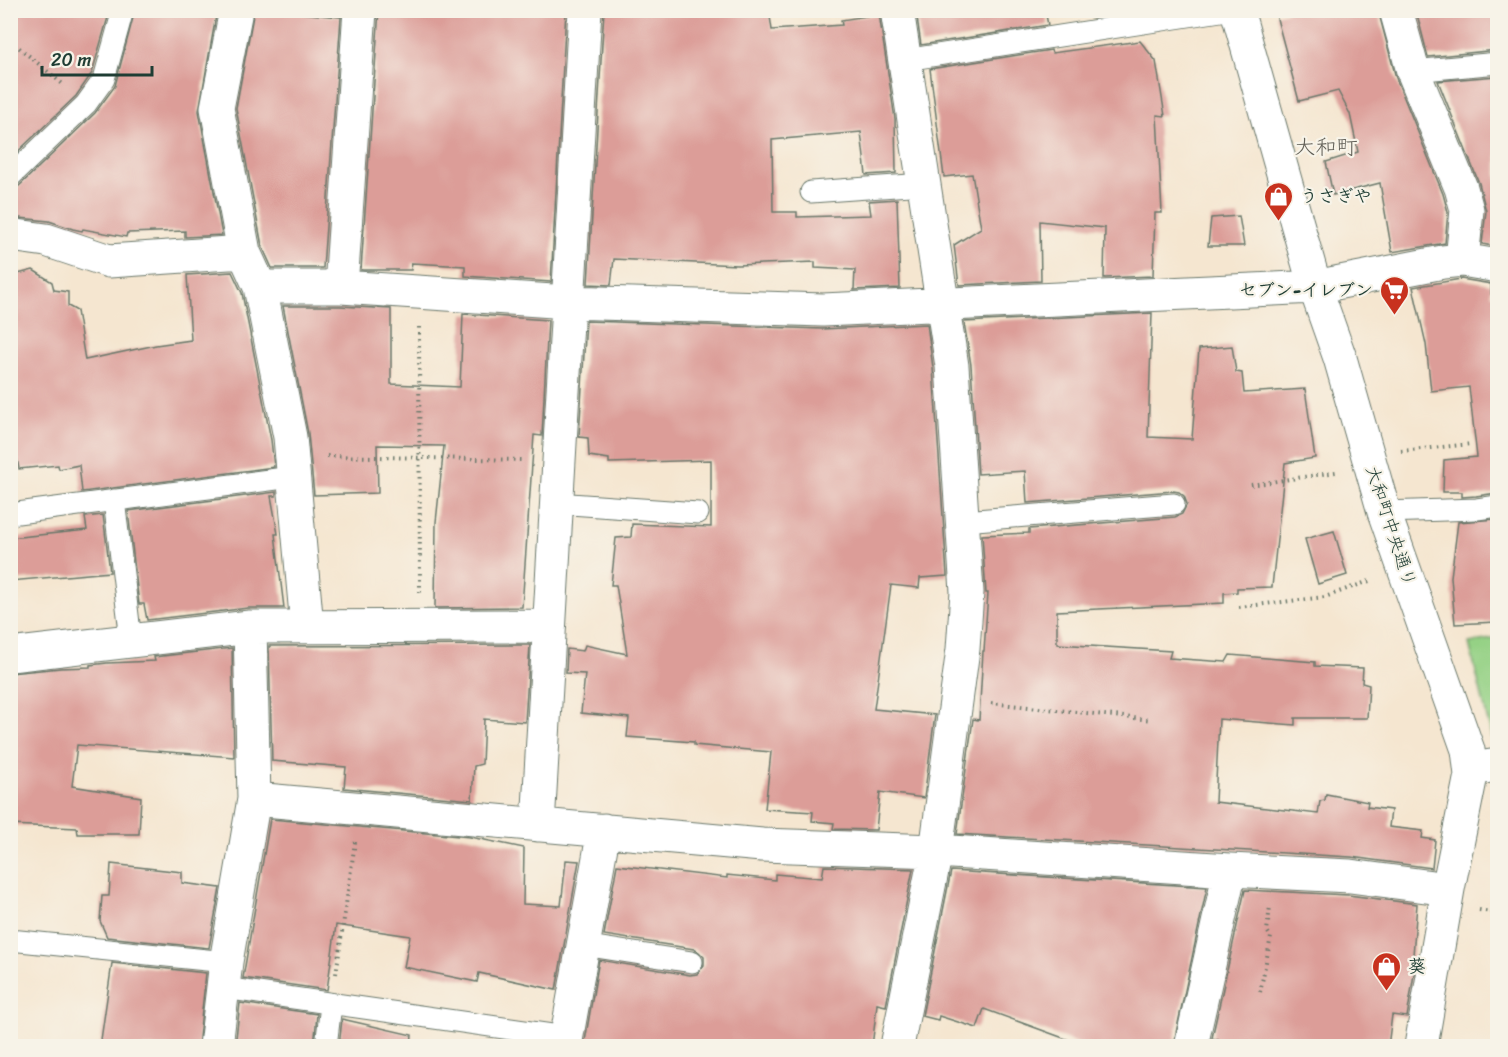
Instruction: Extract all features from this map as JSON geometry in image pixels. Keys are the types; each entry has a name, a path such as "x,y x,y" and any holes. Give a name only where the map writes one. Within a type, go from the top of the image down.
{"street":[{"path":"236,10 217,108 244,252 260,287 290,437 307,627"},
{"path":"340,287 360,10"},
{"path":"538,825 585,10"},
{"path":"897,10 952,366 967,592 956,700 936,851 897,1047"},
{"name":"大和町中央通り","path":"1237,10 1315,287 1340,358 1384,512 1468,750 1484,767 1471,775 1448,889 1421,1047"},
{"path":"1396,10 1413,71 1461,189 1467,210 1462,260"},
{"path":"10,235 46,240 109,261 244,252"},
{"path":"260,287 340,287 568,302 823,310 1315,287 1443,262 1462,260 1497,266"},
{"path":"10,655 250,627 549,626"},
{"path":"216,1047 225,975 254,799 250,627"},
{"path":"254,799 762,846 936,851 1350,876 1448,889"},
{"path":"566,1042 604,830"},
{"path":"1191,1047 1230,870"}],"lane":[{"path":"10,177 86,104 104,79 123,10"},
{"path":"905,60 1227,10"},
{"path":"1413,71 1497,63"},
{"path":"811,192 924,184"},
{"path":"10,514 114,500 292,466"},
{"path":"114,500 131,640"},
{"path":"556,503 698,513"},
{"path":"964,522 1174,504"},
{"path":"1384,512 1476,509 1497,506"},
{"path":"10,940 225,975 331,1005 566,1042"},
{"path":"583,945 692,963"},
{"path":"326,1047 331,1005"}],"path":[{"path":"10,40 86,104"},
{"path":"419,292 421,626"},
{"path":"1251,485 1369,460 1472,444"},
{"path":"292,466 420,458 558,461"},
{"path":"1239,607 1325,597 1403,570"},
{"path":"956,700 1152,720"},
{"path":"331,1005 360,809"},
{"path":"1260,992 1271,937 1267,931 1274,873"}],"green space":[{"path":"1497,638 1497,754 1496,755 1469,643"}],"building":[{"path":"10,10 110,10 92,73 76,96 10,159"},
{"path":"135,10 217,10 199,111 222,235 185,237 185,231 127,233 126,237 83,229 82,231 49,221 10,217 10,189 19,186 95,113 115,86"},
{"path":"254,10 301,10 300,13 341,17 323,268 272,268 262,246 236,108"},
{"path":"379,10 566,10 551,282 465,276 465,266 412,263 411,270 361,270"},
{"path":"604,10 769,10 772,30 842,25 841,20 879,14 895,119 896,173 866,175 861,132 772,140 773,212 797,212 797,217 871,215 869,201 897,199 900,288 854,290 855,270 815,268 815,262 737,265 614,259 611,285 588,284"},
{"path":"916,10 1045,10 1048,25 921,45"},
{"path":"1292,10 1378,10 1396,78 1443,194 1448,212 1445,243 1392,252 1380,183 1333,195 1326,162 1358,152 1350,114 1338,91 1299,101 1276,15"},
{"path":"1416,10 1497,10 1497,50 1428,57"},
{"path":"1140,41 1156,61 1165,116 1157,115 1162,213 1155,213 1153,276 1104,278 1105,228 1040,221 1041,281 959,285 954,245 981,228 972,174 944,177 930,69 1051,50 1052,53"},
{"path":"1497,76 1497,240 1493,240 1493,246 1482,244 1486,211 1479,183 1438,81"},
{"path":"1239,216 1244,246 1208,246 1211,218"},
{"path":"33,270 52,282 54,290 68,292 68,306 77,311 85,360 191,340 187,275 232,272 242,293 271,440 274,467 82,492 79,465 59,469 58,465 19,469 10,421 10,276"},
{"path":"1461,279 1491,284 1491,294 1497,295 1497,493 1462,497 1462,492 1443,492 1444,460 1477,457 1469,387 1431,391 1426,344 1413,287"},
{"path":"283,306 391,309 391,384 460,387 463,314 548,320 542,436 534,435 522,607 435,608 436,522 444,446 377,445 378,493 314,495 308,433"},
{"path":"1152,313 1148,437 1192,439 1199,349 1232,346 1236,372 1242,373 1244,393 1305,389 1315,458 1285,463 1272,587 1237,588 1237,592 1224,593 1224,603 1057,611 1057,644 1171,651 1169,658 1226,662 1230,655 1315,662 1315,666 1363,668 1362,683 1369,685 1367,718 1295,718 1295,725 1219,719 1215,802 1318,814 1320,801 1325,800 1326,794 1368,802 1367,807 1391,810 1389,827 1423,831 1422,838 1435,840 1432,868 1351,857 957,834 973,719 979,720 988,593 986,593 982,535 1029,533 1029,529 1175,517 1182,514 1187,504 1184,496 1173,491 1027,503 1025,471 978,474 971,365 964,322"},
{"path":"586,321 822,329 927,324 933,368 947,576 920,578 919,588 891,585 874,709 935,715 924,798 880,792 876,830 833,829 834,823 812,821 813,812 765,809 771,752 694,745 694,742 627,737 629,718 581,713 585,674 566,673 567,649 583,651 585,645 627,654 616,585 611,585 616,538 631,537 632,524 711,527 711,460 609,463 609,459 589,456 588,438 579,437"},
{"path":"276,492 276,496 271,496 278,534 275,534 284,608 248,608 147,620 144,604 139,604 128,511"},
{"path":"103,515 110,572 10,581 10,538 87,530 85,517"},
{"path":"1497,519 1497,622 1455,624 1451,577 1458,522"},
{"path":"1334,531 1347,575 1318,584 1305,539"},
{"path":"530,645 525,722 484,719 482,764 474,766 472,800 344,788 346,767 272,761 269,646"},
{"path":"232,648 234,757 77,745 72,786 141,797 139,834 78,834 77,828 10,825 10,673 90,667 90,665 107,663 155,661 154,657"},
{"path":"270,819 470,837 524,848 523,904 561,906 566,860 579,861 556,990 479,973 477,982 404,967 410,936 336,925 327,990 243,978"},
{"path":"111,864 182,872 182,883 220,888 209,948 107,937 100,921 102,896 109,896"},
{"path":"617,865 727,878 727,875 775,880 775,874 822,878 824,866 913,869 886,1006 877,1004 872,1047 584,1047 599,960 690,975 697,974 704,965 704,957 694,949 604,935"},
{"path":"951,871 1207,887 1173,1047 1088,1047 984,1009 977,1028 939,1016 938,1020 922,1016"},
{"path":"1245,890 1348,895 1417,904 1412,968 1415,968 1407,1017 1392,1015 1388,1047 1250,1047 1212,1038"},
{"path":"112,963 206,973 198,1047 100,1047"},
{"path":"240,1003 317,1014 314,1047 235,1047"},
{"path":"342,1019 412,1035 411,1047 339,1047"}],"place":[{"name":"うさぎや","path":"1279,222"},
{"name":"セブン-イレブン","path":"1394,316"},
{"name":"葵","path":"1387,992"}],"district":[{"name":"大和町","path":"1326,147"}]}
